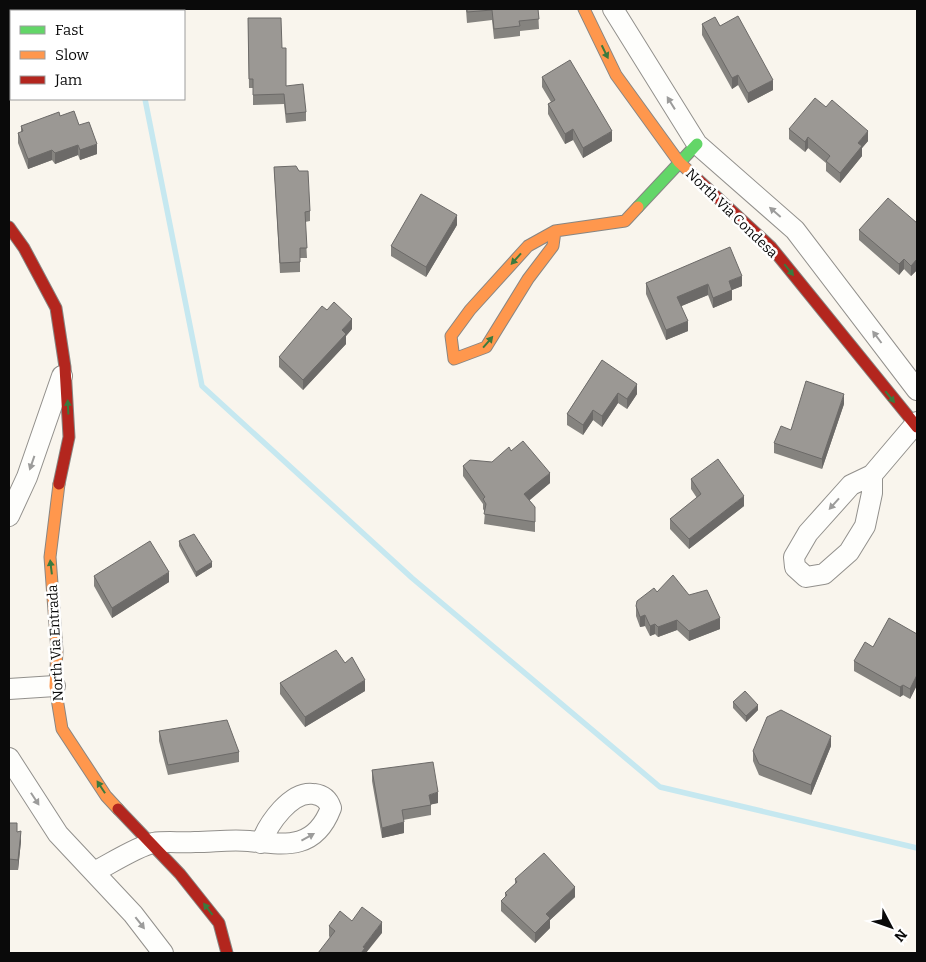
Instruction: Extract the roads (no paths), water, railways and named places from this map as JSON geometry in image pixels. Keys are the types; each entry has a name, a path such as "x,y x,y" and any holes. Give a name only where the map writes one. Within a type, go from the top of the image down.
{"street":[{"name":"North Via Condesa","path":"584,9 616,74 679,162 771,248 916,425"},
{"name":"North Via Condesa","path":"613,9 697,144 795,230 917,390"},
{"path":"554,231 553,246 528,279 486,347 454,360 451,336 470,310 528,246 554,231 625,221 697,144"},
{"name":"North Via Entrada","path":"9,228 24,248 56,308 65,367 69,436 56,498 50,558 57,651 55,686 62,729 106,796 137,831 180,874 219,923 227,953"},
{"name":"North Via Entrada","path":"9,516 27,477 65,367"},
{"path":"872,475 872,493 865,526 849,552 824,574 806,577 795,567 794,557 808,533 851,485 872,475 916,425"},
{"path":"9,689 55,686"},
{"path":"9,758 58,834 133,914 163,953"},
{"path":"94,872 151,844 248,841 261,843"}],"waterway":[{"path":"145,100 202,386 412,578 660,787 917,848"}]}
